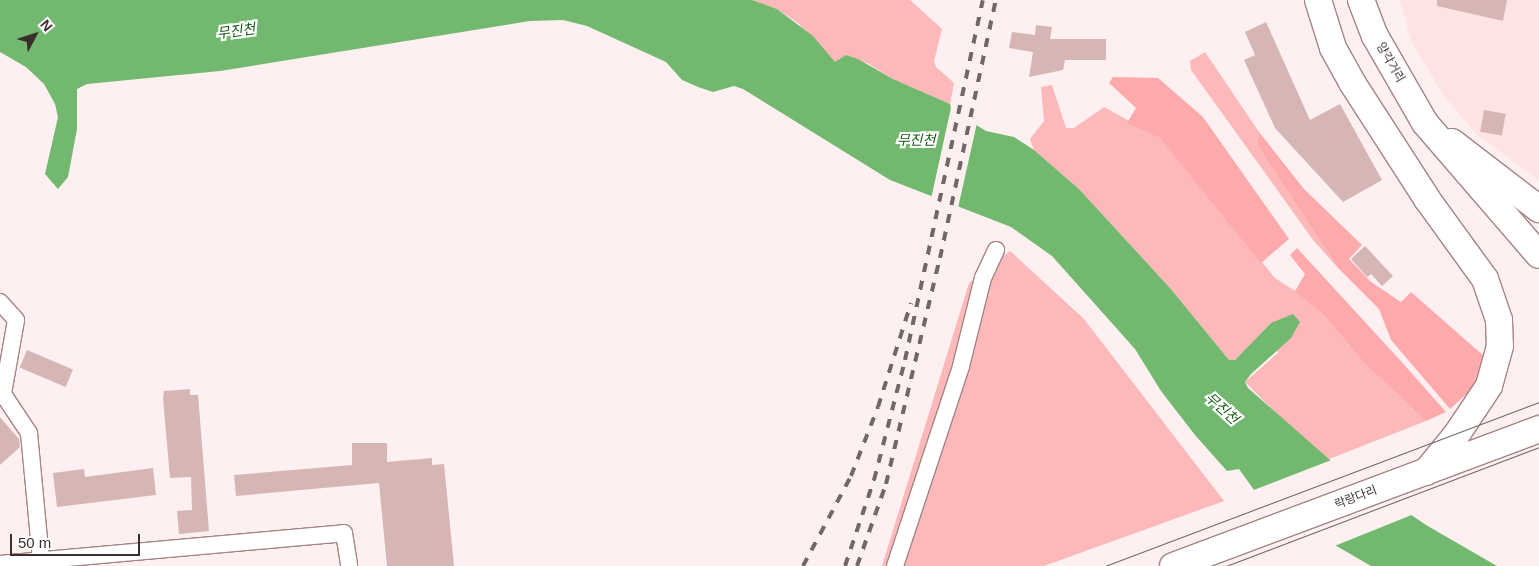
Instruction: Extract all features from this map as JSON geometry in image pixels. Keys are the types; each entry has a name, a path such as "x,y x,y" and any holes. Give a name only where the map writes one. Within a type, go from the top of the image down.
{"main road":[{"path":"1318,0 1333,48 1353,84 1427,199 1485,279 1499,320 1500,346 1489,386 1457,434 1426,472"},
{"name":"양각거리","path":"1361,0 1375,36 1425,123"},
{"path":"1425,123 1486,166 1539,209"},
{"path":"1425,123 1539,255"},
{"name":"락랑다리","path":"1173,566 1539,429"}],"street":[{"path":"895,566 961,366 983,278 996,250"},
{"path":"0,302 16,320 3,394 29,433 41,561"},
{"path":"0,564 344,532 348,566"}],"shaded area":[{"path":"752,0 910,0 942,29 934,61 936,67 954,83 950,104 893,79 869,64 846,55 835,63 798,23 777,9"},
{"path":"1400,0 1539,0 1539,180 1478,136 1444,96 1411,41"},
{"path":"1205,52 1259,132 1257,145 1338,268 1313,240 1191,70 1190,61"},
{"path":"1113,77 1158,78 1203,117 1289,239 1261,263 1160,138 1127,123 1136,108 1109,83"},
{"path":"1052,85 1066,128 1074,128 1104,107 1160,138 1275,278 1306,298 1322,313 1365,364 1426,421 1329,459 1283,420 1245,382 1278,353 1271,323 1235,360 1229,360 1170,288 1079,189 1034,150 1030,139 1044,121 1041,87"},
{"path":"1259,132 1304,189 1362,245 1349,259 1371,282 1401,302 1411,292 1485,357 1471,390 1450,409 1391,340 1379,309 1338,268 1257,145"},
{"path":"1297,248 1446,412 1426,421 1365,364 1322,313 1295,291 1305,274 1290,255"},
{"path":"1010,251 1084,319 1224,501 1044,566 882,566 969,283"}],"water":[{"name":"무진천","path":"0,0 752,0 777,9 813,36 835,62 846,55 858,59 893,79 950,104 951,109 986,131 1014,137 1034,150 1079,189 1170,288 1229,360 1235,360 1271,323 1293,314 1300,322 1291,338 1251,374 1245,382 1248,388 1329,459 1426,525 1497,566 1371,566 1264,504 1239,469 1227,471 1195,435 1161,391 1135,349 1052,256 1011,227 890,180 743,89 734,86 713,92 698,87 682,80 666,62 587,26 563,20 530,21 220,71 87,84 77,89 77,129 68,177 58,189 45,174 58,117 55,104 44,84 26,67 0,52"}],"pier":[{"path":"952,103 953,108 977,123 958,208 931,199"},
{"path":"1334,459 1414,514 1332,547 1262,506 1251,491"}],"building":[{"path":"1437,0 1507,0 1503,21 1437,6"},
{"path":"1266,22 1310,120 1340,104 1382,180 1343,202 1275,128 1244,60 1255,55 1245,32"},
{"path":"1036,25 1052,27 1050,39 1106,39 1106,60 1065,60 1063,70 1029,77 1033,52 1009,48 1012,32 1035,35"},
{"path":"1484,110 1506,114 1502,135 1480,132"},
{"path":"1365,246 1393,276 1382,286 1371,274 1367,277 1351,259"},
{"path":"27,350 73,370 66,387 20,367"},
{"path":"190,389 190,395 198,395 209,531 179,534 177,511 192,510 191,477 170,478 163,398 164,391"},
{"path":"0,417 19,439 20,447 0,465"},
{"path":"352,443 387,443 387,462 432,458 432,465 444,464 454,566 387,566 379,483 236,496 234,475 352,465"},
{"path":"153,468 156,495 57,507 53,473 84,469 85,477"}],"tram line":[{"path":"1105,566 1539,402"},
{"path":"1226,566 1539,447"}],"railway":[{"path":"845,566 874,480 905,360 983,0"},
{"path":"857,566 886,484 940,258 996,0"},
{"path":"803,566 851,476 878,407 911,303"}]}
